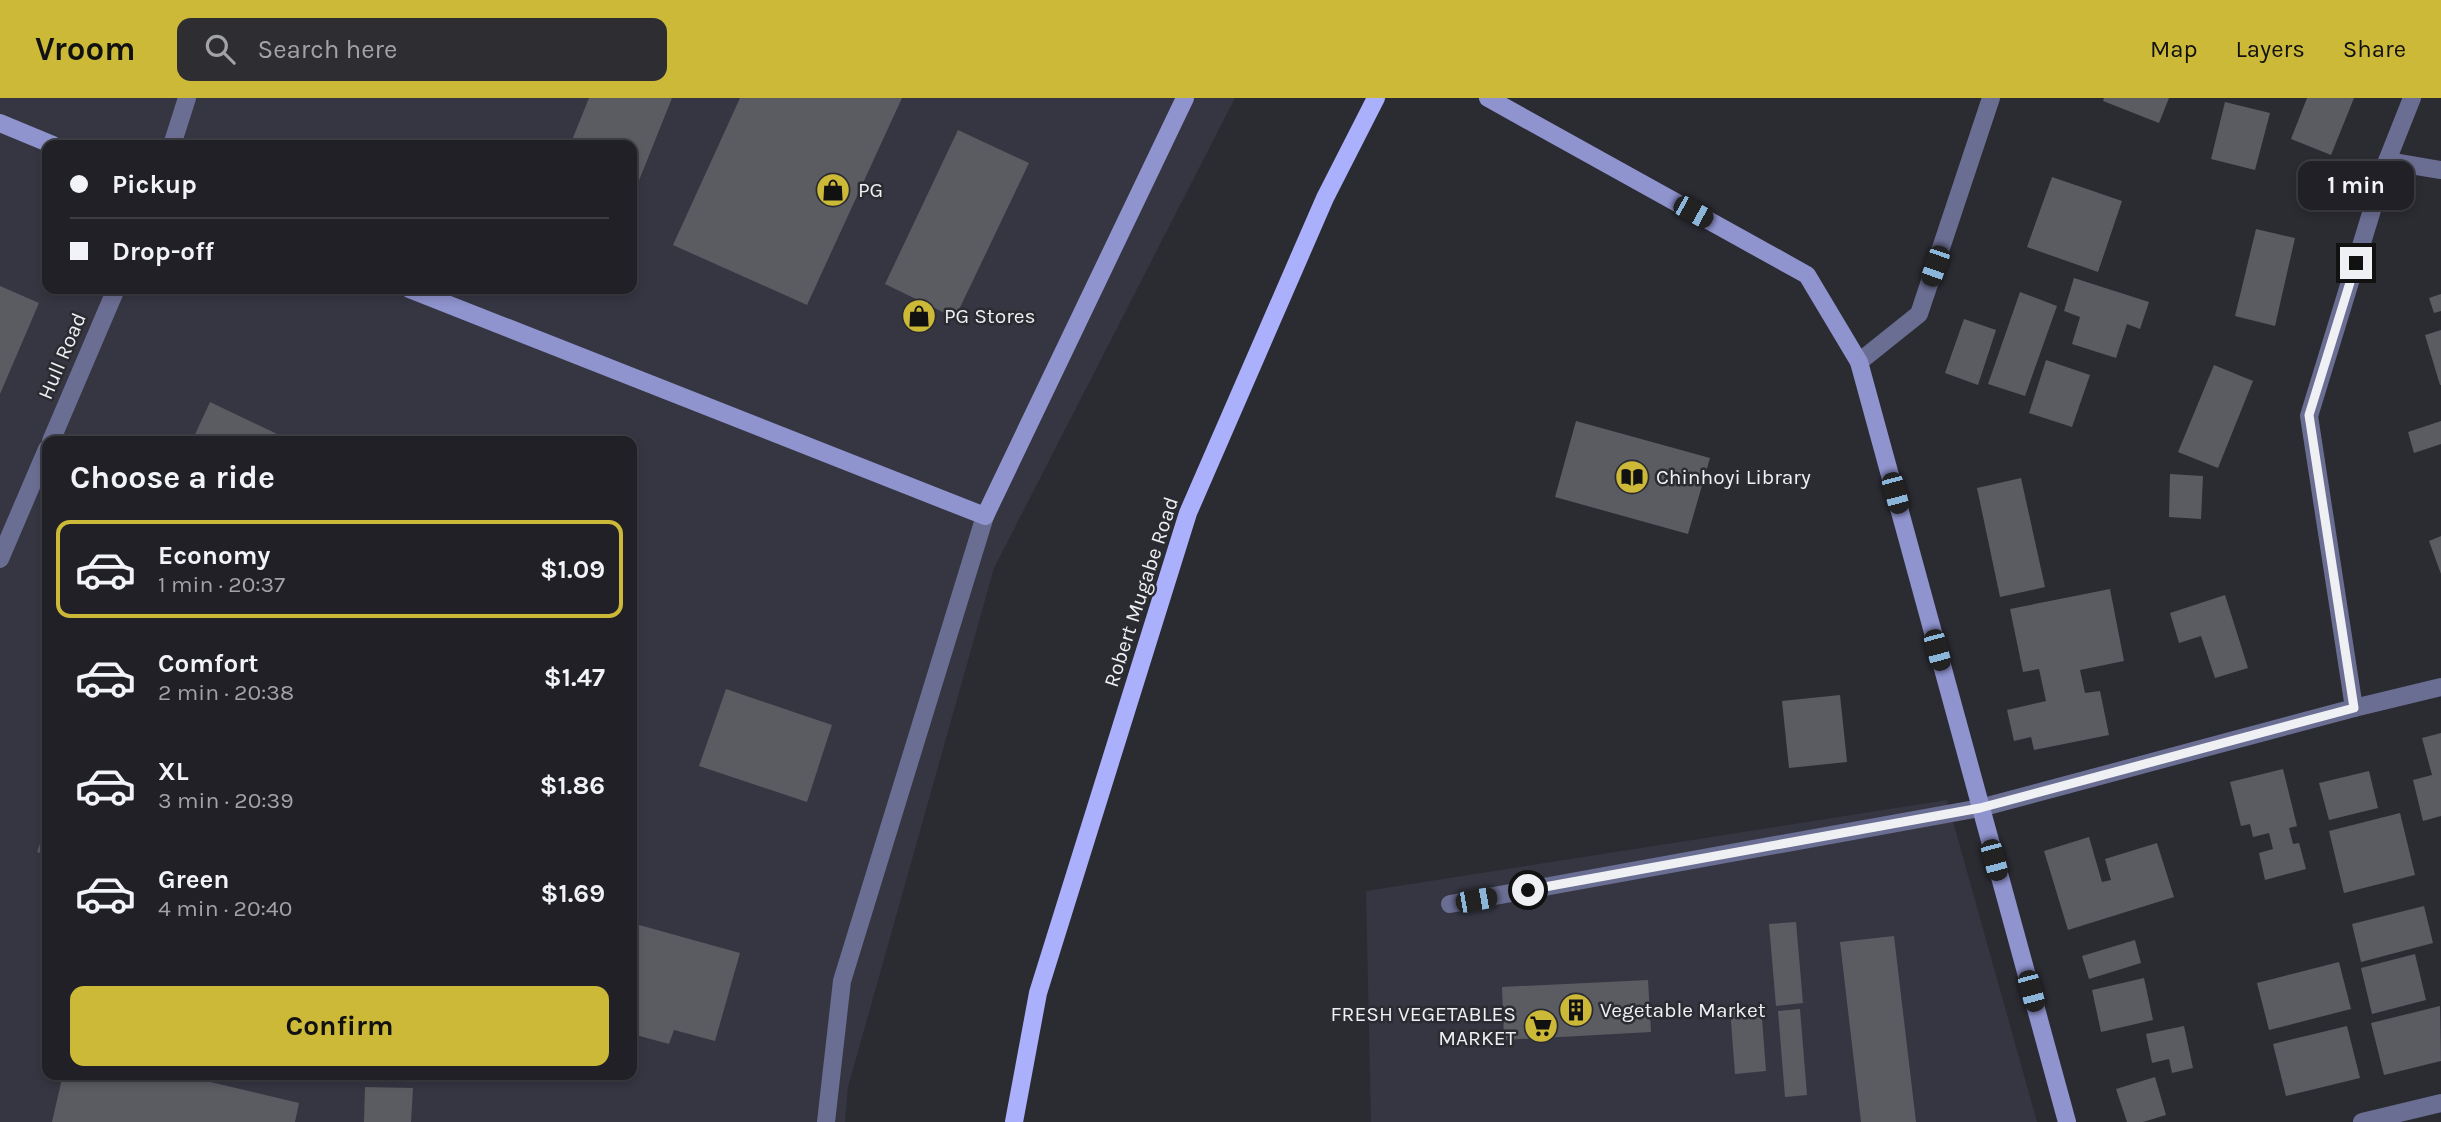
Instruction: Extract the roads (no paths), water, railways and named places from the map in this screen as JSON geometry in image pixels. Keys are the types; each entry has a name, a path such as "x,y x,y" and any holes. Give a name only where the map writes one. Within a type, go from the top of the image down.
{"main road":[{"name":"Robert Mugabe Road","path":"1014,1122 1038,993 1188,513 1325,198 1376,98"}],"street":[{"path":"174,140 187,98"},
{"path":"826,1122 842,981 985,516 1185,98"},
{"path":"1488,98 1807,275 1859,362 2067,1122"},
{"path":"1859,362 1919,314 1992,98"},
{"path":"2354,708 2309,415 2387,161 2412,98"},
{"path":"0,123 42,140"},
{"path":"2387,161 2441,170"},
{"name":"Hull Road","path":"53,436 114,294"},
{"path":"422,294 985,516"},
{"path":"0,559 42,461"},
{"path":"1450,904 1980,808 2441,687"},
{"path":"2362,1122 2441,1103"}],"place":[{"name":"PG","path":"833,190"},
{"name":"PG Stores","path":"919,316"},
{"name":"Chinhoyi Library","path":"1632,477"},
{"name":"Vegetable Market","path":"1576,1010"},
{"name":"FRESH VEGETABLES MARKET","path":"1541,1026"}]}
